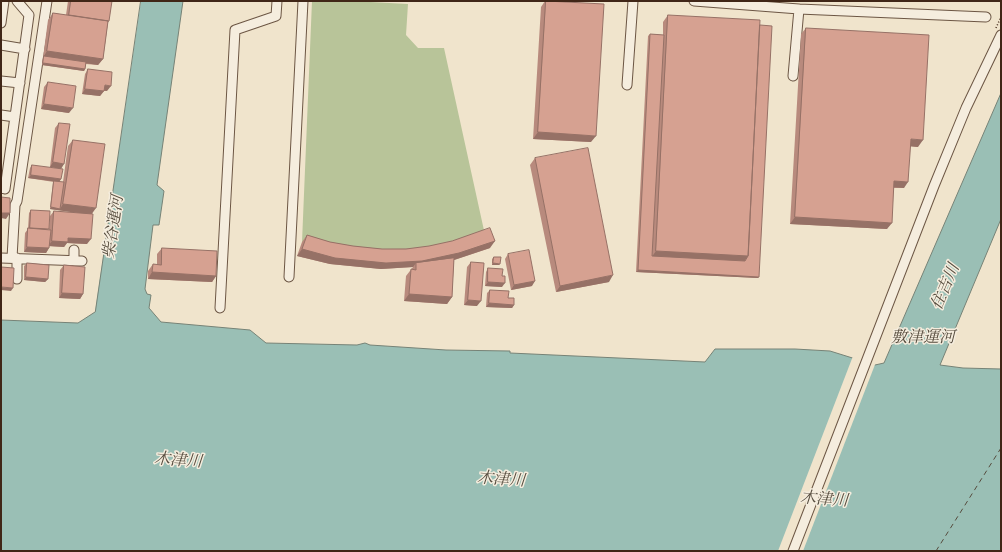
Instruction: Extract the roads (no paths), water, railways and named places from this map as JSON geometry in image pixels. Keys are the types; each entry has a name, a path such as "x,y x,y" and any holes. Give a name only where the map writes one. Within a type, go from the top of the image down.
{"street":[{"path":"1,23 4,1"},
{"path":"1,188 5,189 6,151 15,117 29,15 17,1"},
{"path":"17,279 15,258 15,205 17,201 47,1"},
{"path":"220,308 235,30 276,16 277,1"},
{"path":"289,277 303,1"},
{"path":"627,85 633,1"},
{"path":"694,1 799,9 986,17"},
{"path":"793,76 799,9"},
{"path":"793,551 942,166 966,108 1001,35"},
{"path":"1,45 25,48"},
{"path":"1,80 20,83"},
{"path":"1,115 15,117"},
{"path":"1,258 78,261 74,250"}],"water":[{"path":"141,1 183,1 157,185 164,191 159,225 153,225 145,289 147,294 151,295 149,308 161,322 250,330 266,343 357,345 365,343 370,345 446,350 510,351 510,353 705,362 715,349 795,349 830,351 875,365 884,363 1001,93 1001,219 940,365 963,368 1001,369 1001,551 1,551 1,320 78,323 95,312"}],"water label":[{"name":"柴谷運河","path":"114,227"},
{"name":"住吉川","path":"946,287"},
{"name":"敷津運河","path":"923,338"},
{"name":"木津川","path":"178,461"},
{"name":"木津川","path":"501,480"},
{"name":"木津川","path":"824,500"}]}
